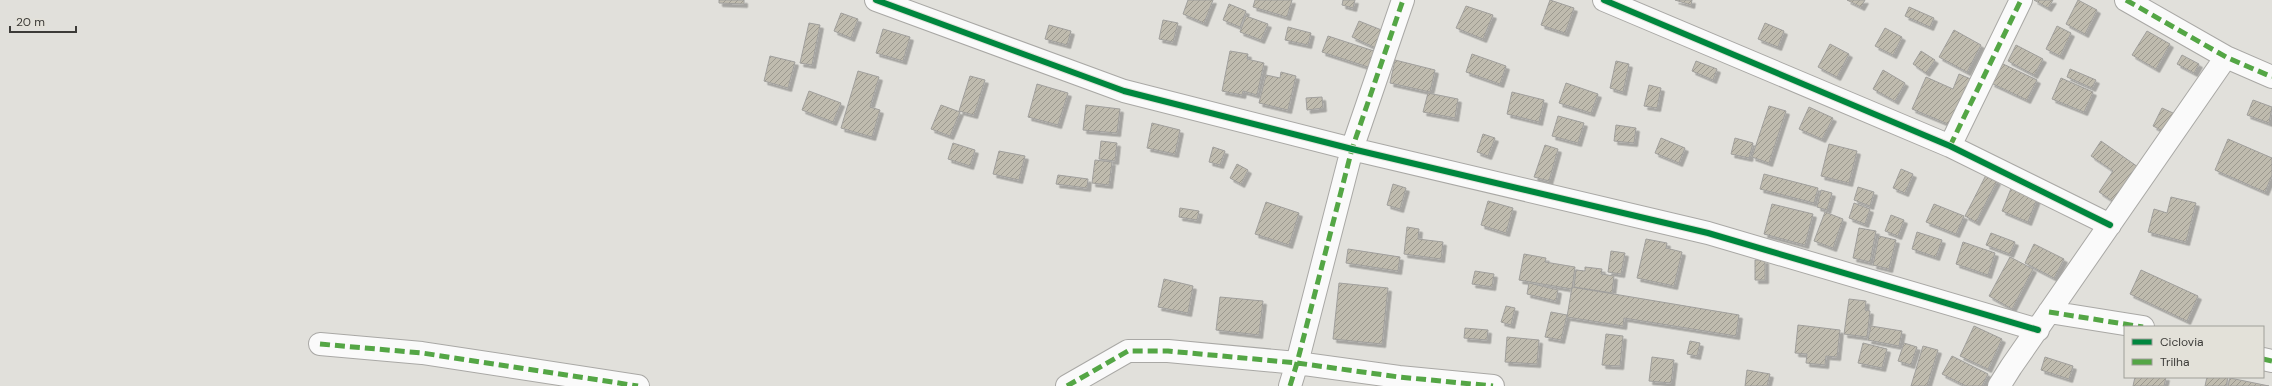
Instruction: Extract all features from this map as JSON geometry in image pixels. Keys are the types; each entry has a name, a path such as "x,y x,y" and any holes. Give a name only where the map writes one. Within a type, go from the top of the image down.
{"street":[{"path":"876,0 1124,91 1352,149 1708,233 2043,321 2126,326"},
{"path":"1290,386 1352,149 1403,0"},
{"path":"1604,0 1950,146 2110,225"},
{"path":"1950,146 2022,0"},
{"path":"2126,0 2226,57 2272,77"},
{"path":"1999,386 2226,57"},
{"path":"320,344 422,353 638,386"},
{"path":"1067,386 1128,350 1168,351 1297,363 1399,377 1493,386"}],"building":[{"path":"719,0 744,0 744,4 719,3"},
{"path":"1188,0 1213,0 1204,23 1183,14"},
{"path":"1255,0 1292,0 1287,17 1253,7"},
{"path":"1343,0 1355,0 1353,8 1342,5"},
{"path":"1550,0 1574,8 1565,33 1541,25"},
{"path":"1675,0 1692,0 1691,5"},
{"path":"1847,0 1865,0 1861,7"},
{"path":"2034,0 2053,0 2048,8"},
{"path":"2078,0 2097,10 2085,34 2066,24"},
{"path":"1229,4 1246,11 1240,27 1223,20"},
{"path":"1466,6 1493,15 1483,39 1456,28"},
{"path":"1909,7 1934,18 1930,27 1905,16"},
{"path":"841,13 858,19 851,38 834,31"},
{"path":"1246,16 1268,24 1261,40 1240,32"},
{"path":"1163,20 1178,23 1173,42 1159,39"},
{"path":"1359,21 1384,31 1376,48 1352,37"},
{"path":"809,23 820,25 812,65 800,63"},
{"path":"1765,23 1784,31 1778,47 1758,39"},
{"path":"1049,25 1071,31 1067,45 1045,39"},
{"path":"2057,26 2071,33 2060,56 2046,49"},
{"path":"1288,27 1311,33 1308,45 1285,40"},
{"path":"1885,28 1902,37 1893,55 1875,46"},
{"path":"883,29 910,37 903,61 876,53"},
{"path":"1954,30 1981,45 1967,72 1939,57"},
{"path":"2147,31 2170,44 2156,69 2132,55"},
{"path":"1328,36 1377,52 1371,68 1322,52"},
{"path":"1830,44 1849,54 1837,77 1818,67"},
{"path":"2016,45 2043,59 2034,75 2008,61"},
{"path":"1230,51 1248,54 1247,59 1264,63 1257,95 1243,91 1242,95 1222,91"},
{"path":"1921,51 1935,60 1926,73 1913,64"},
{"path":"1472,54 1506,66 1500,84 1466,72"},
{"path":"2182,55 2199,64 2194,73 2177,64"},
{"path":"770,56 795,62 788,88 764,81"},
{"path":"1395,60 1435,70 1430,92 1390,83"},
{"path":"1616,61 1629,64 1623,92 1610,88"},
{"path":"1696,61 1717,69 1713,80 1692,71"},
{"path":"2001,63 2037,80 2027,100 1991,83"},
{"path":"2070,69 2096,80 2092,88 2067,77"},
{"path":"1883,70 1905,83 1895,101 1873,89"},
{"path":"858,71 879,77 870,107 880,110 872,137 841,128"},
{"path":"1281,72 1296,76 1288,110 1259,103 1266,75 1280,78"},
{"path":"1959,74 1973,80 1953,126 1912,109 1926,77 1953,89"},
{"path":"970,76 985,80 974,115 959,111"},
{"path":"2061,78 2093,92 2084,112 2052,99"},
{"path":"1566,83 1598,94 1591,113 1559,103"},
{"path":"1037,84 1068,93 1058,125 1028,117"},
{"path":"1649,85 1661,88 1657,108 1644,106"},
{"path":"809,91 841,103 833,122 802,110"},
{"path":"1512,92 1544,100 1539,122 1507,114"},
{"path":"1428,93 1458,99 1455,118 1423,112"},
{"path":"1322,97 1323,108 1307,110 1306,98"},
{"path":"2253,100 2272,107 2269,123 2247,115"},
{"path":"941,105 960,112 950,136 931,129"},
{"path":"1086,105 1120,109 1117,133 1083,130"},
{"path":"1769,106 1786,111 1769,163 1752,157"},
{"path":"1809,107 1833,118 1822,139 1799,129"},
{"path":"2162,108 2173,113 2165,132 2153,126"},
{"path":"1558,116 1584,123 1578,143 1552,136"},
{"path":"1152,123 1180,130 1175,154 1147,148"},
{"path":"1616,125 1636,128 1634,143 1614,141"},
{"path":"1483,134 1495,138 1488,156 1477,152"},
{"path":"1661,138 1685,148 1679,163 1655,153"},
{"path":"1735,138 1753,143 1749,158 1731,154"},
{"path":"2228,139 2272,158 2272,175 2265,192 2215,170"},
{"path":"1101,141 1117,143 1115,161 1099,159"},
{"path":"2101,141 2138,167 2114,202 2099,192 2113,171 2091,156"},
{"path":"953,143 975,150 970,166 948,159"},
{"path":"1829,144 1857,151 1849,183 1821,176"},
{"path":"1545,145 1558,149 1549,181 1534,177"},
{"path":"1213,147 1225,151 1220,165 1209,162"},
{"path":"999,151 1025,156 1019,180 993,174"},
{"path":"1095,160 1112,162 1109,185 1092,183"},
{"path":"1237,164 1248,170 1241,184 1230,178"},
{"path":"1901,169 1913,174 1905,193 1893,188"},
{"path":"1764,174 1818,188 1814,203 1760,189"},
{"path":"1058,175 1088,179 1087,188 1056,184"},
{"path":"1986,175 1997,181 1976,222 1965,216"},
{"path":"1393,184 1406,188 1400,209 1387,205"},
{"path":"2012,186 2038,196 2028,222 2002,211"},
{"path":"1858,187 1874,192 1870,206 1854,200"},
{"path":"1821,190 1832,193 1827,210 1817,207"},
{"path":"2171,197 2196,203 2186,242 2148,232 2154,209 2167,213"},
{"path":"1488,201 1513,208 1506,233 1481,225"},
{"path":"1266,202 1299,213 1289,245 1255,234"},
{"path":"1854,203 1870,209 1865,224 1849,218"},
{"path":"1772,204 1813,214 1805,245 1764,234"},
{"path":"1934,204 1964,216 1956,234 1926,222"},
{"path":"1180,208 1199,211 1197,220 1179,217"},
{"path":"1825,212 1843,219 1833,248 1814,241"},
{"path":"1891,215 1904,220 1898,236 1885,231"},
{"path":"1407,227 1419,229 1418,239 1443,242 1441,259 1404,254"},
{"path":"1859,228 1876,231 1870,262 1853,258"},
{"path":"1917,232 1942,240 1936,257 1912,249"},
{"path":"1991,233 2015,242 2010,254 1986,245"},
{"path":"1879,236 1896,240 1889,269 1873,265"},
{"path":"1646,239 1667,243 1666,248 1682,252 1674,286 1637,278"},
{"path":"1963,242 1995,253 1988,275 1956,264"},
{"path":"2034,244 2064,259 2054,278 2025,263"},
{"path":"1348,249 1400,257 1398,271 1346,263"},
{"path":"1611,251 1625,253 1621,274 1608,272"},
{"path":"1524,254 1546,258 1545,262 1575,267 1572,289 1519,280"},
{"path":"2010,257 2033,269 2012,309 1989,296"},
{"path":"1755,260 1765,260 1765,280 1755,280"},
{"path":"1585,267 1602,269 1601,274 1614,276 1612,293 1574,287 1576,270 1585,271"},
{"path":"2141,270 2198,296 2187,321 2130,294"},
{"path":"1475,271 1494,274 1492,287 1472,284"},
{"path":"1164,279 1193,286 1188,313 1158,307"},
{"path":"1339,283 1388,288 1382,344 1333,339"},
{"path":"1529,283 1558,290 1556,301 1527,294"},
{"path":"1572,287 1739,315 1736,336 1624,318 1623,326 1567,317"},
{"path":"1220,297 1263,301 1259,335 1216,330"},
{"path":"1849,299 1866,301 1865,310 1870,311 1867,337 1844,334"},
{"path":"1506,306 1515,308 1511,325 1501,322"},
{"path":"1551,312 1567,315 1561,340 1545,337"},
{"path":"1798,325 1840,330 1837,357 1826,356 1825,365 1806,363 1807,354 1795,353"},
{"path":"1871,326 1902,331 1899,346 1868,340"},
{"path":"1974,326 2002,339 1988,369 1960,356"},
{"path":"1465,328 1488,330 1487,340 1464,338"},
{"path":"1606,334 1623,336 1620,366 1602,365"},
{"path":"1507,337 1539,340 1537,364 1505,362"},
{"path":"1690,341 1700,343 1697,356 1687,354"},
{"path":"1863,343 1887,349 1882,368 1858,363"},
{"path":"1904,343 1917,347 1911,365 1898,361"},
{"path":"1923,346 1938,350 1927,386 1911,386"},
{"path":"1952,356 1988,374 1982,386 1966,386 1942,374"},
{"path":"1652,357 1674,360 1671,383 1649,381"},
{"path":"2045,357 2073,366 2069,379 2041,370"},
{"path":"1747,370 1770,374 1767,386 1745,386"},
{"path":"2135,378 2166,378 2164,386 2133,386"},
{"path":"2207,378 2228,378 2226,386 2205,386"},
{"path":"2230,378 2269,386 2228,386"}],"marked path":[{"path":"1290,386 1352,149 1403,0"},
{"path":"1950,146 2021,0"},
{"path":"2126,0 2226,57 2272,77"},
{"path":"2049,312 2137,326"},
{"path":"320,344 422,353 638,386"},
{"path":"1067,386 1128,351 1168,351 1297,363 1399,377 1493,386"},
{"path":"2264,359 2272,361"}],"cycle path":[{"path":"876,0 1124,91 1352,149 1708,233 2038,330"},
{"path":"1604,0 1950,146 2110,225"}]}
